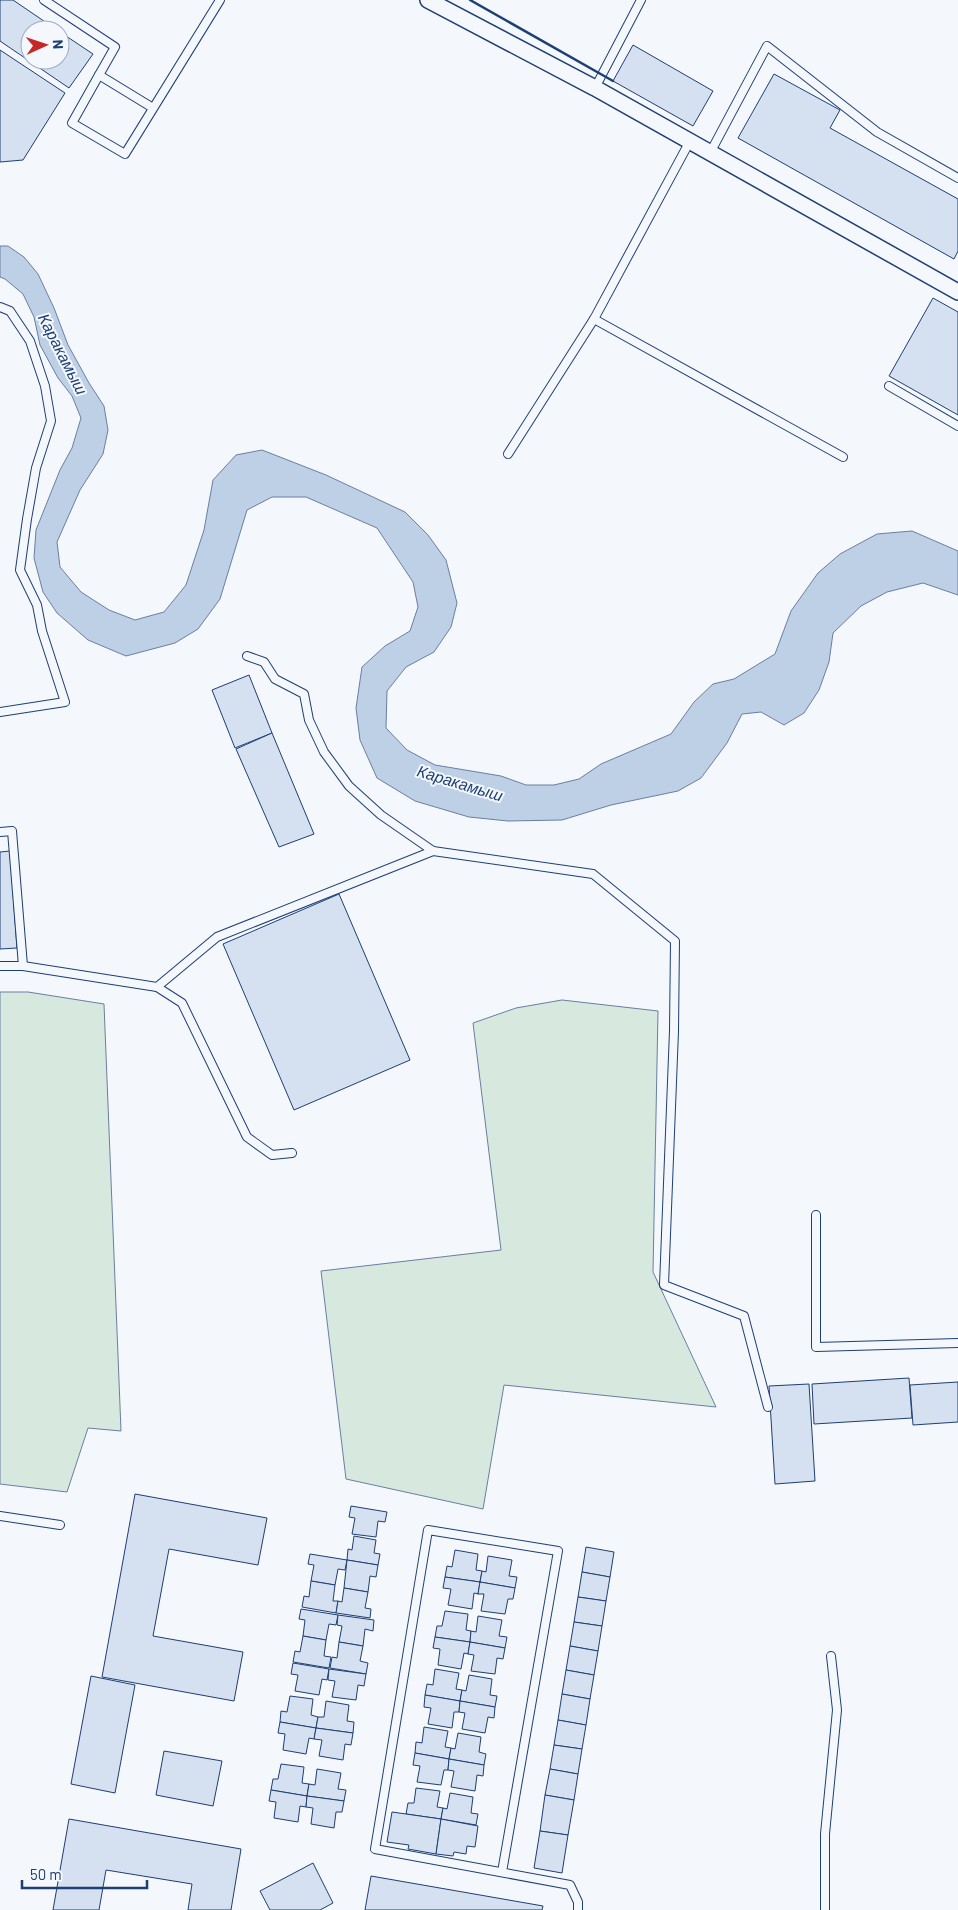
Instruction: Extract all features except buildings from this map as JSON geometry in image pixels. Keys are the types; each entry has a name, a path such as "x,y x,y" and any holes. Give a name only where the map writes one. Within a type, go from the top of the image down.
{"street":[{"path":"428,0 595,88 958,292"}],"lane":[{"path":"44,0 115,47 72,123 125,154 220,0"},
{"path":"595,88 641,0"},
{"path":"710,152 767,46 877,132 958,178"},
{"path":"99,75 154,108"},
{"path":"508,454 594,319 690,141"},
{"path":"0,306 10,311 30,341 45,386 52,421 36,468 20,570 37,605 42,631 65,702 0,712"},
{"path":"594,319 843,457"},
{"path":"889,386 958,426"},
{"path":"246,656 264,662 275,679 304,694 310,720 324,752 349,786 381,816 433,851 593,874 674,941 674,1031 664,1285 744,1316 768,1407"},
{"path":"0,832 12,831 24,966"},
{"path":"157,987 217,937 433,851"},
{"path":"0,966 24,966 157,987 182,1003 247,1137 272,1155 292,1153"},
{"path":"816,1215 816,1347 958,1343"},
{"path":"0,1516 60,1525"},
{"path":"502,1872 558,1551 428,1530 375,1848 570,1885 578,1902 578,1910"},
{"path":"825,1910 825,1834 837,1710 831,1656"}],"shaded area":[{"path":"0,992 28,992 104,1004 121,1431 88,1428 67,1492 0,1484"},
{"path":"562,1000 658,1011 653,1272 716,1407 504,1385 483,1509 346,1479 321,1271 501,1250 473,1023 516,1008"}],"water":[{"name":"Каракамыш","path":"0,246 8,246 24,257 38,274 54,308 68,345 104,406 108,430 103,454 80,490 57,542 60,567 81,592 109,610 135,620 164,612 186,585 204,530 213,480 236,455 262,450 326,475 405,512 428,535 446,560 457,603 451,627 434,652 406,667 387,691 386,728 407,750 435,765 501,776 526,785 554,785 579,779 601,764 671,734 694,702 713,684 734,679 775,654 791,611 818,573 840,554 877,534 912,531 958,551 958,595 923,583 887,592 861,606 833,633 829,662 819,690 804,713 784,725 761,712 742,714 727,743 701,778 678,791 611,805 562,820 508,821 469,817 415,801 377,778 360,740 356,708 362,667 385,646 410,631 418,607 413,582 377,528 306,497 272,497 247,510 220,599 198,629 175,643 126,656 88,640 57,613 43,592 34,558 36,530 60,470 72,448 81,418 72,396 58,378 40,345 34,317 23,294 0,277"}],"wall":[{"path":"470,0 613,81"}]}
